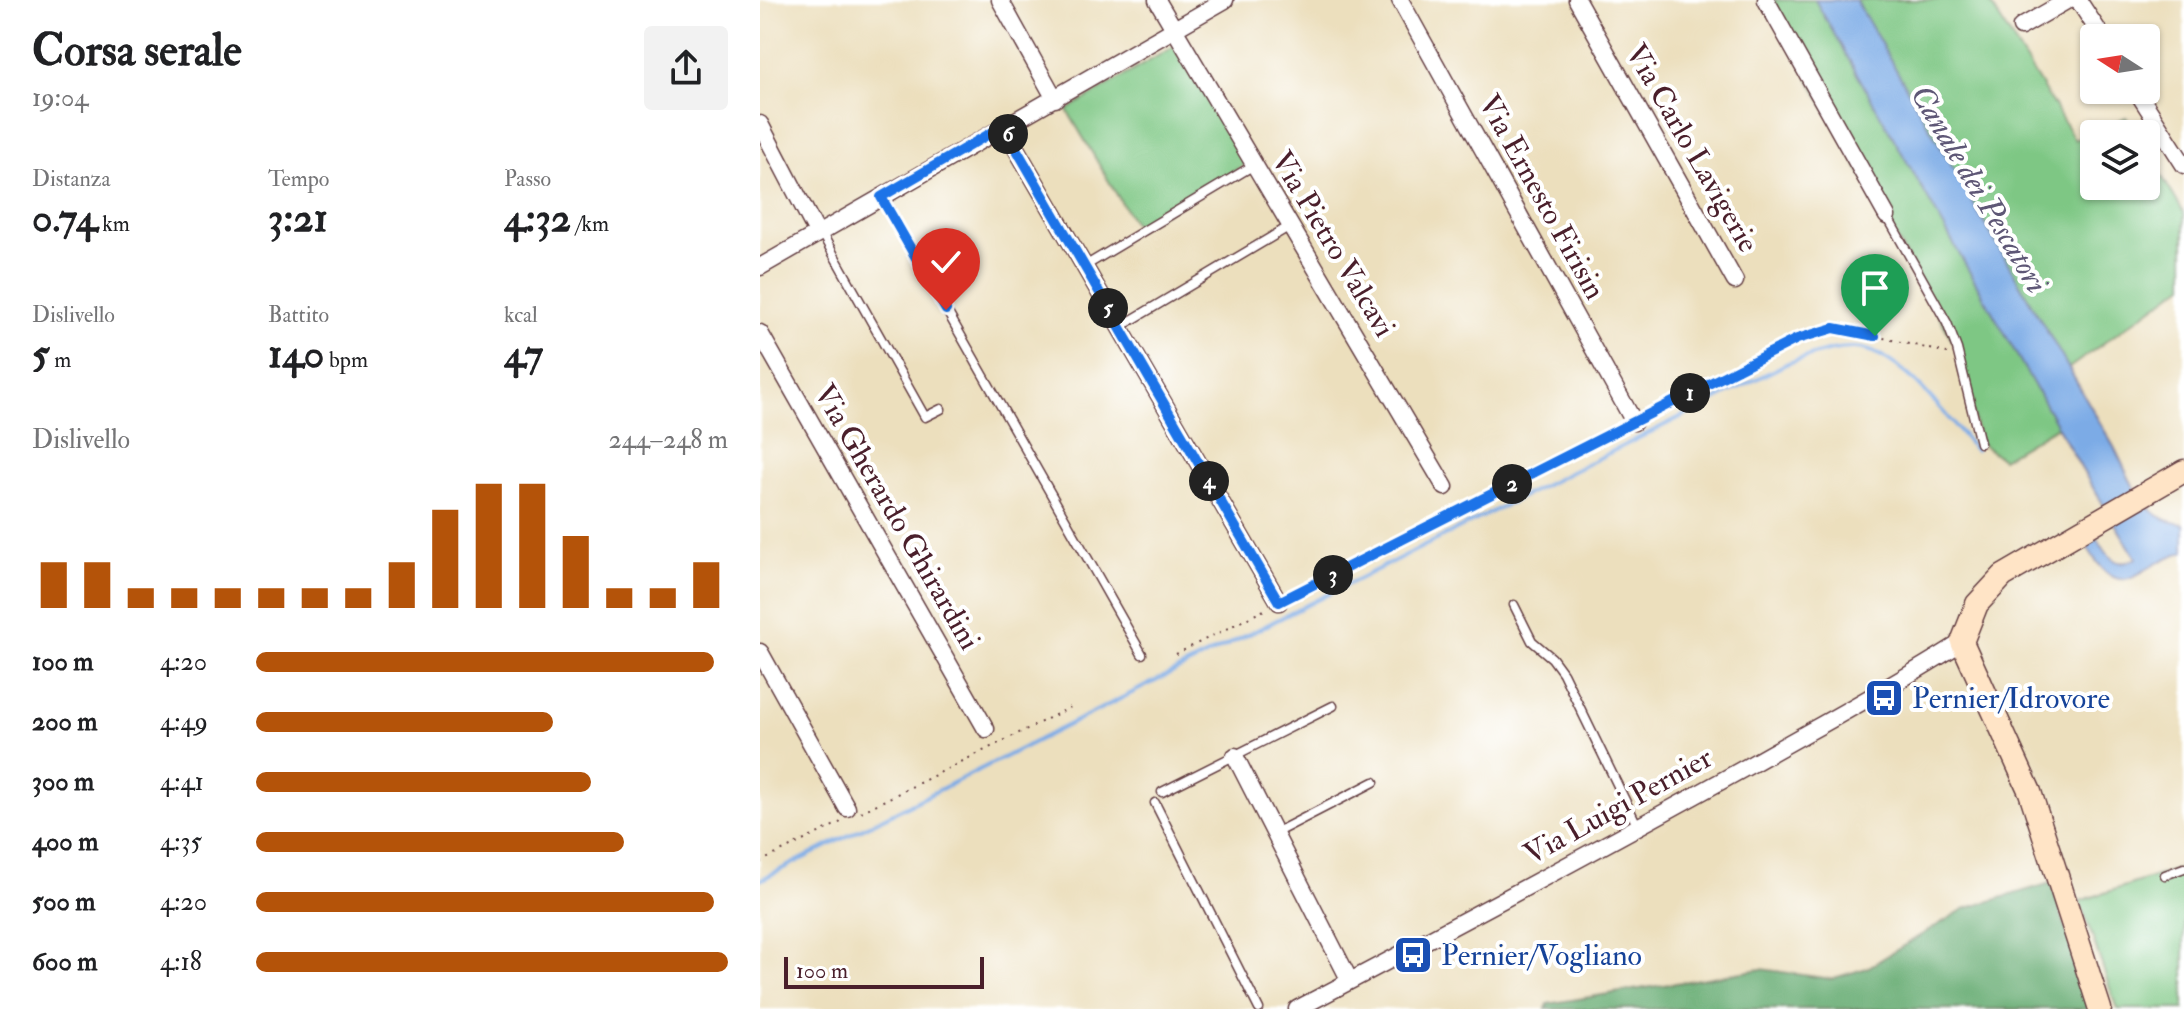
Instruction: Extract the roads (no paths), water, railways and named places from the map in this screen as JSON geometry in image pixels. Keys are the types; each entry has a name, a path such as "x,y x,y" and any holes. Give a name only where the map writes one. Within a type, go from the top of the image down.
{"street":[{"path":"1000,0 1055,99"},
{"name":"Via Pietro Valcavi","path":"1157,0 1445,487"},
{"path":"760,267 1225,0"},
{"name":"Via Ernesto Firisin","path":"1400,0 1634,422"},
{"name":"Via Carlo Lavigerie","path":"1577,0 1735,281"},
{"path":"1766,0 1887,216"},
{"path":"2021,27 2068,0"},
{"path":"2078,0 2094,24"},
{"path":"2145,104 2184,165"},
{"path":"760,124 819,232"},
{"path":"1003,126 1279,602"},
{"name":"Via Gherardo Ghirardini","path":"760,333 986,729"},
{"path":"2100,1009 2030,792 1962,642 1977,604 1993,585 2012,570 2184,471"},
{"name":"Via Luigi Pernier","path":"1297,1009 1638,827 1893,685 1962,642"},
{"path":"760,652 849,814"},
{"path":"1235,756 1350,981"}],"lane":[{"path":"1084,266 1254,165"},
{"path":"881,197 1142,654"},
{"path":"1887,216 1947,323 1963,369 1980,443"},
{"path":"1120,327 1290,226"},
{"path":"819,232 925,417 941,409"},
{"path":"1514,605 1532,641 1552,658 1563,673 1638,827"},
{"path":"1162,792 1333,706"},
{"path":"1275,833 1374,782"},
{"path":"1155,803 1259,1009"},
{"path":"2165,875 2184,868"}],"water":[{"path":"1815,0 1856,0 2140,497 2157,515 2184,524 2184,552 2131,578 2120,579 2110,575 2098,564 2085,543 2097,537 2108,555 2117,562 2129,562 2136,558 2081,468"}],"waterway":[{"path":"760,880 1788,363 1837,349 1871,351 1905,372 1921,387 1975,450"}],"place":[{"name":"Pernier/Idrovore","path":"1884,698"},
{"name":"Pernier/Vogliano","path":"1413,955"}],"water label":[{"name":"Canale dei Pescatori","path":"1979,189"}]}
